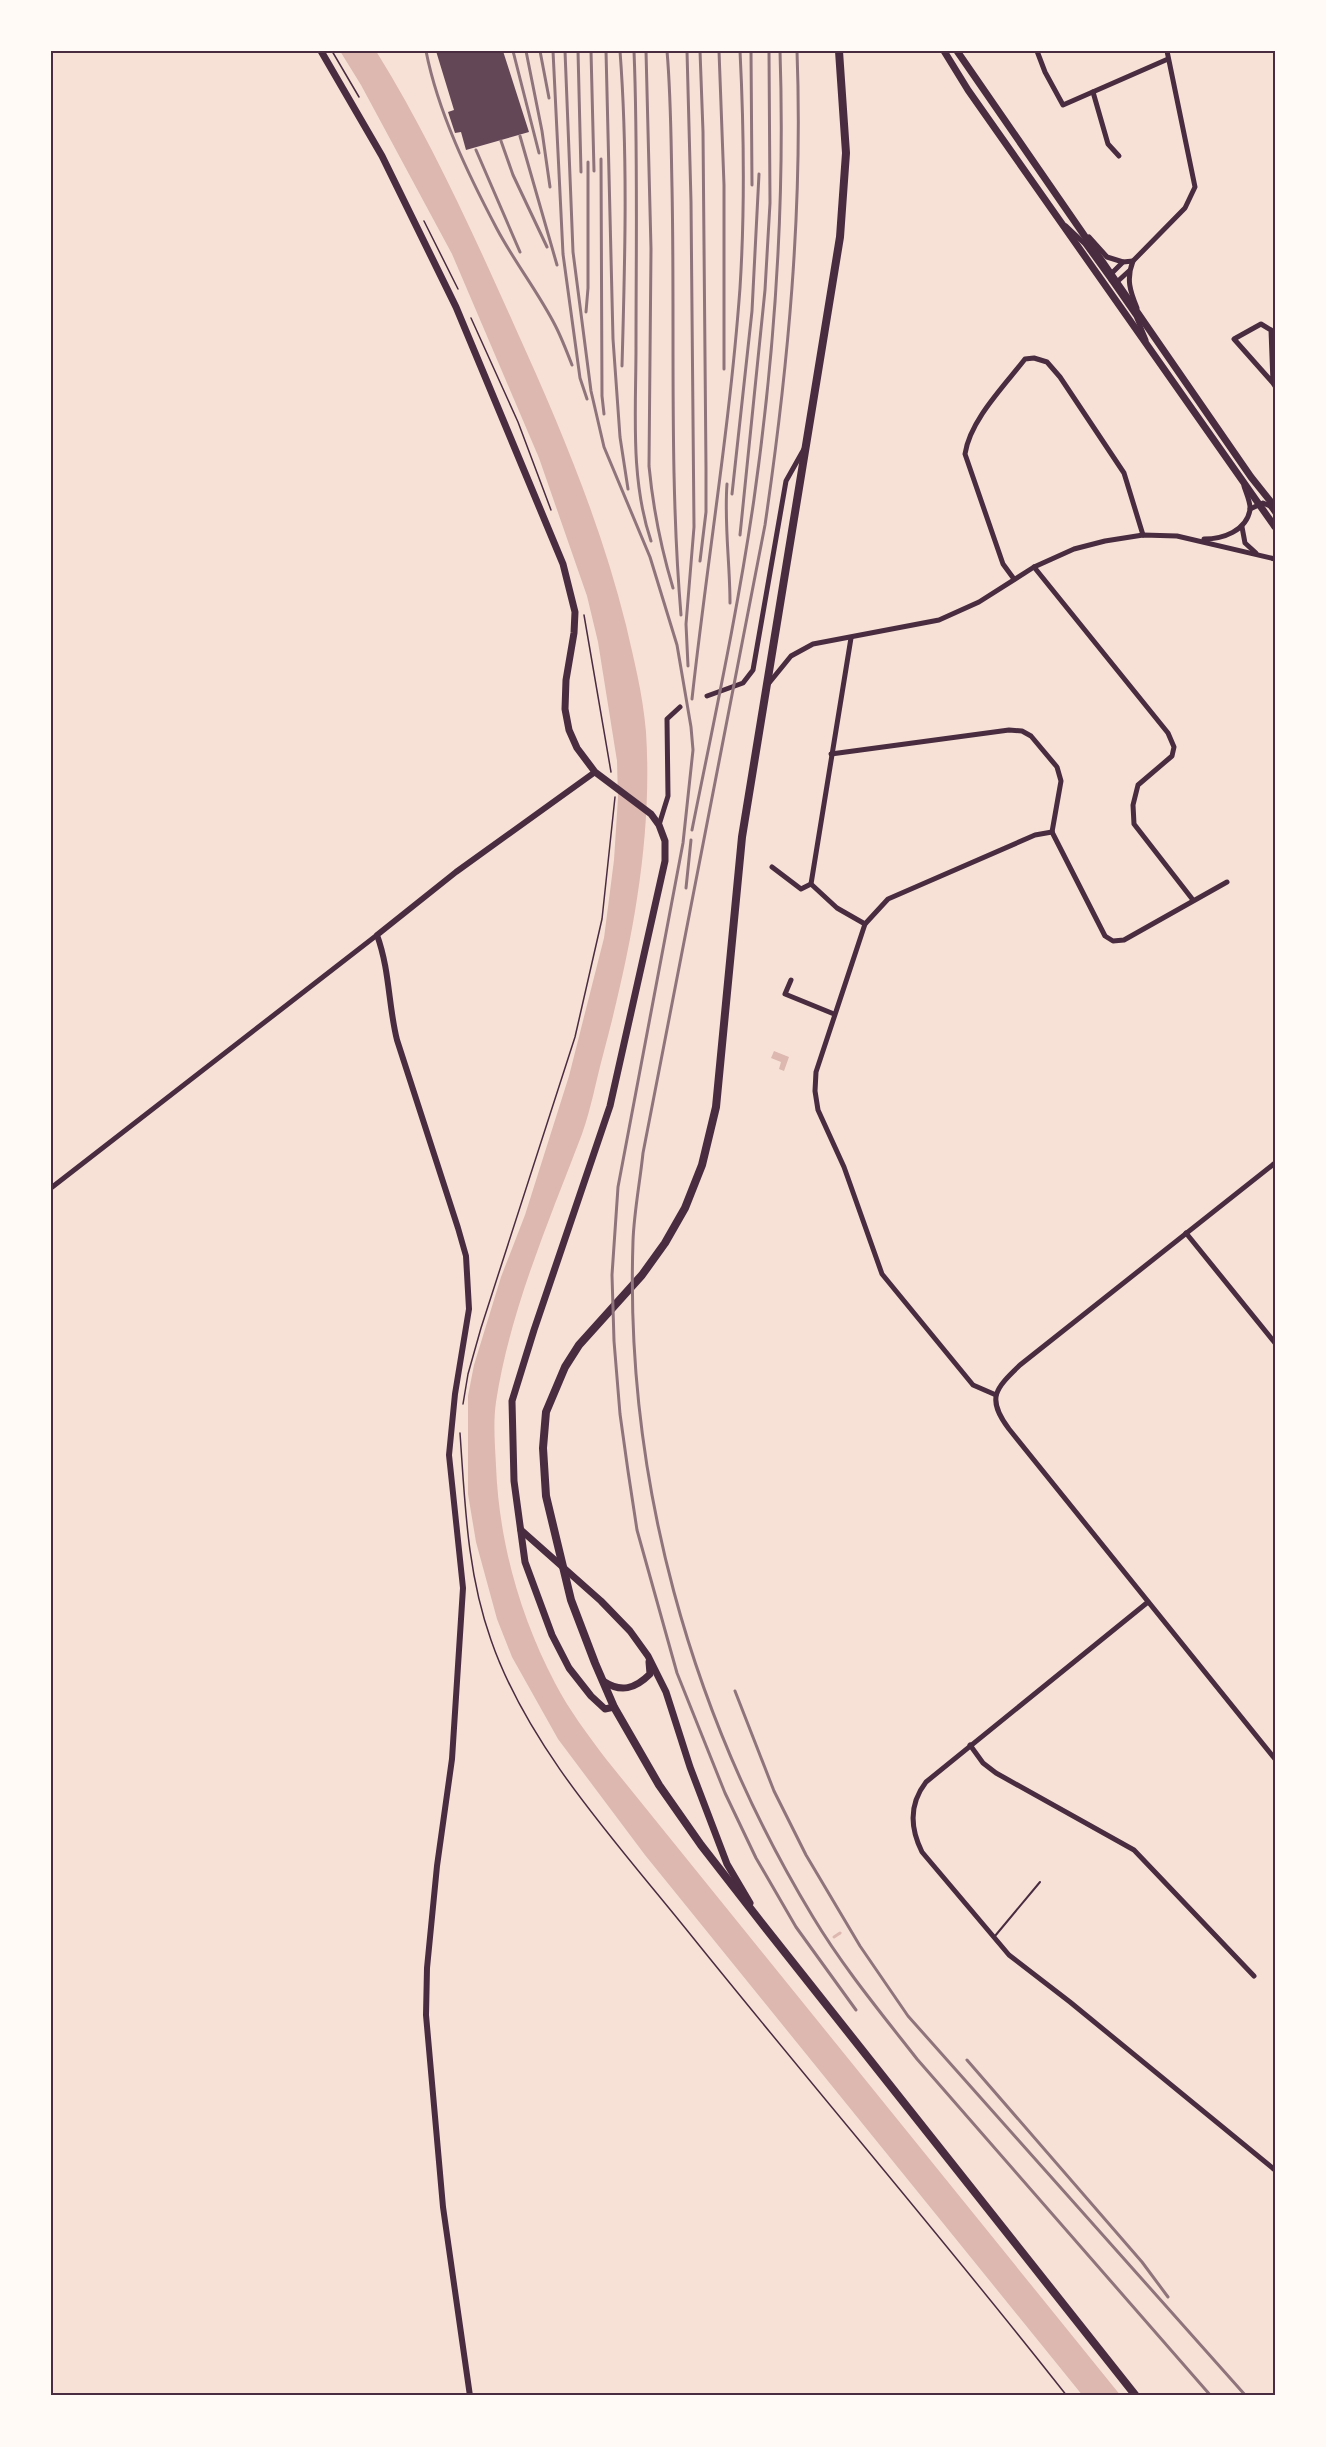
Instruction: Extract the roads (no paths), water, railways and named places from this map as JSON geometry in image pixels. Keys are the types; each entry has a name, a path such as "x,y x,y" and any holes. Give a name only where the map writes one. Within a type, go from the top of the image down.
{"main road":[{"path":"321,51 382,156 456,307 563,564 574,612 574,633 566,680 565,709 569,730 577,748 595,772 651,814 659,825 665,842 665,861 610,1106 512,1401 514,1481 525,1562 552,1635 569,1668 591,1696 605,1709 614,1707"},
{"path":"840,51 846,153 840,237 742,837 716,1107 702,1165 685,1208 665,1243 642,1275 597,1322 565,1367 546,1412 543,1448 546,1496 571,1600 614,1707 659,1785 701,1845 764,1926 1136,2396"},
{"path":"944,51 968,90 1275,527"},
{"path":"957,51 1113,278 1138,310 1251,477 1275,507"},
{"path":"521,1530 601,1601 630,1631 648,1656 666,1692 690,1767 727,1864 764,1926"},
{"path":"603,1681 613,1688 625,1689 639,1684 650,1674 648,1656"}],"street":[{"path":"1037,51 1045,72 1063,105 1168,59"},
{"path":"1138,310 1129,288 1129,271 1133,261 1185,208 1195,186 1167,51"},
{"path":"1093,92 1108,144 1119,156"},
{"path":"1060,221 1085,244 1113,278 1136,316 1149,348"},
{"path":"1077,225 1107,257 1123,262 1133,261"},
{"path":"1113,278 1123,262"},
{"path":"1113,278 1129,271"},
{"path":"1261,324 1271,330 1274,384 1234,339 1261,324"},
{"path":"1014,579 1004,564 965,453 967,440 974,427 1025,359 1034,358 1047,362 1125,473 1143,535"},
{"path":"707,696 743,682 753,670 786,481 804,448"},
{"path":"1194,539 1213,539 1229,535 1242,527 1250,509 1244,483"},
{"path":"1250,509 1263,503 1270,506 1275,513"},
{"path":"1242,527 1245,543 1258,554"},
{"path":"765,690 775,673 791,656 813,644 939,620 978,602 1034,567 1074,549 1143,535 1177,536 1275,559"},
{"path":"1034,567 1171,740 1174,747 1172,756 1138,785 1133,805 1134,824 1193,900"},
{"path":"811,884 851,638"},
{"path":"659,825 668,796 667,719 680,707"},
{"path":"831,754 1009,730 1022,731 1031,736 1057,767 1061,781 1052,832 1105,936 1113,941 1124,940 1227,882"},
{"path":"51,1188 456,872 595,772"},
{"path":"996,1395 973,1385 882,1274 854,1197 818,1110 815,1091 816,1072 865,924 888,899 1035,834 1052,832"},
{"path":"772,867 801,889 811,884"},
{"path":"811,884 837,908 865,924"},
{"path":"377,935 386,960 392,1021 397,1040 458,1228 466,1256 470,1288 449,1455 463,1588 458,1678 452,1758 436,1866 427,1968 426,2015 443,2207 470,2396"},
{"path":"791,980 785,994 834,1014"},
{"path":"1275,1163 1020,1365 1006,1378 996,1395 997,1413 1275,1759"},
{"path":"1186,1233 1275,1343"},
{"path":"1148,1602 935,1774 920,1790 913,1813 915,1838 922,1852 1009,1955 1275,2170"},
{"path":"970,1745 983,1763 996,1773 1134,1850 1254,1977"}],"lane":[{"path":"993,1938 1040,1882"}],"waterway":[{"path":"834,1937 840,1933"}],"railway":[{"path":"426,51 438,97 465,165 504,242 549,314 572,365"},
{"path":"513,51 539,153"},
{"path":"526,51 542,131 550,187"},
{"path":"540,51 549,98"},
{"path":"553,51 563,254 580,378 587,399"},
{"path":"565,51 573,252 591,391 604,447 650,557 677,645 693,750 683,843 618,1187 612,1275 614,1341 620,1414 628,1471 637,1530 677,1673 725,1793 756,1858 796,1927 856,2010"},
{"path":"578,51 581,172"},
{"path":"591,51 594,171"},
{"path":"606,51 613,339 620,437 628,489"},
{"path":"620,51 625,169 622,366"},
{"path":"634,51 635,420 640,494 651,541"},
{"path":"646,51 651,249 649,466 658,528 673,588"},
{"path":"667,51 673,241 675,508 681,615"},
{"path":"687,51 694,527 686,624 688,666"},
{"path":"700,51 703,132 706,468 706,512 700,561"},
{"path":"719,51 724,185 724,369"},
{"path":"692,699 730,391 740,288 743,229 740,51"},
{"path":"751,51 752,185"},
{"path":"740,535 765,290 770,203 769,51"},
{"path":"692,830 741,582 768,388 780,220 780,51"},
{"path":"797,51 798,170 792,289 781,407 765,525 643,1153 635,1219 633,1330 640,1418 654,1506 674,1592 700,1676 732,1759 770,1839 813,1917 863,1990 917,2059 1211,2396"},
{"path":"520,136 557,265"},
{"path":"501,141 513,175 547,247"},
{"path":"476,150 520,252"},
{"path":"601,159 604,414"},
{"path":"586,312 588,162"},
{"path":"732,494 752,311 759,174"},
{"path":"727,484 730,603"},
{"path":"686,888 691,840"},
{"path":"735,1691 774,1791 806,1855 860,1946 908,2016 1246,2396"},
{"path":"967,2060 1142,2262 1168,2297"}]}
